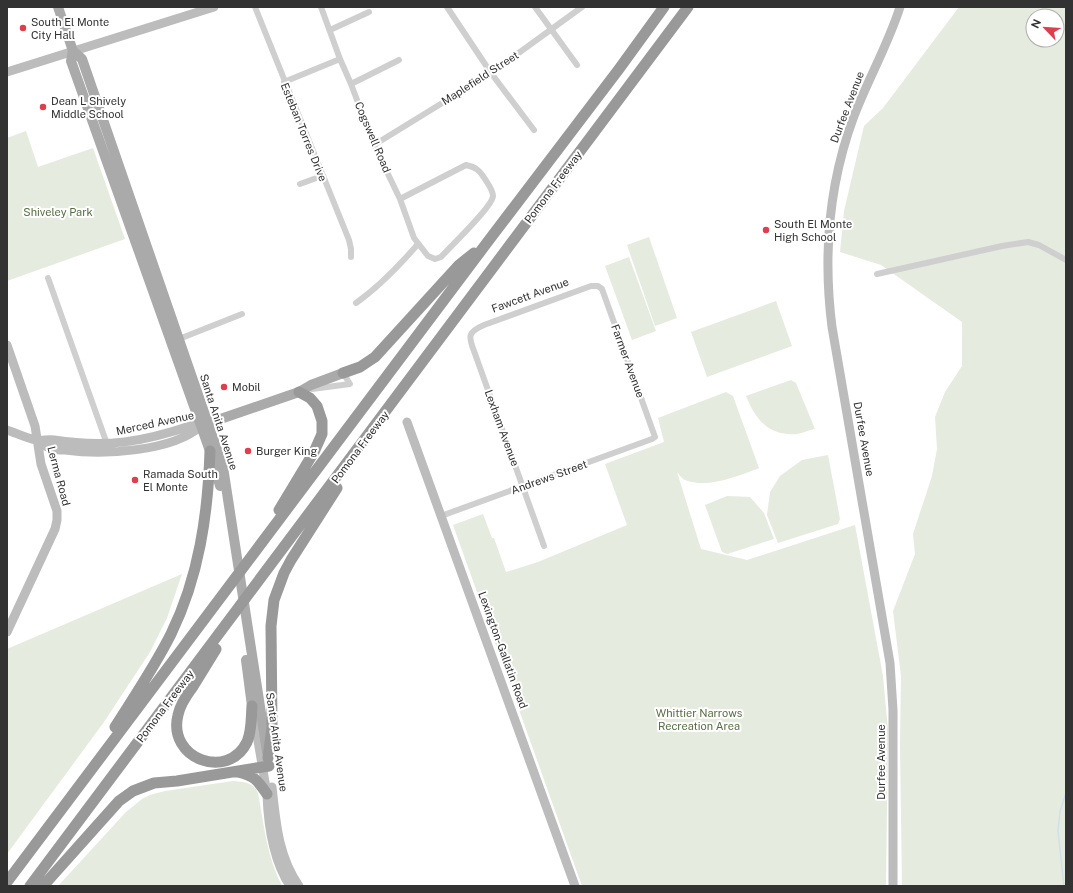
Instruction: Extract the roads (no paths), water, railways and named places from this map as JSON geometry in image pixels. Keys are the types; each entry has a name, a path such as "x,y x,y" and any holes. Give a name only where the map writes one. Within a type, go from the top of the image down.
{"highway":[{"name":"Pomona Freeway","path":"7,882 619,69 664,7"},
{"name":"Pomona Freeway","path":"30,886 397,398 423,360 688,7"},
{"path":"343,373 360,367 374,357 459,265 486,244"},
{"path":"241,570 314,452 322,434 322,421 317,406 310,398 299,392"},
{"path":"43,886 120,801 133,791 154,782 177,781 267,764 272,727 271,626 274,600 278,588 284,574 303,541 397,398"},
{"path":"57,817 148,675 175,626 194,574 201,542 210,479 210,451"},
{"path":"250,593 181,705 176,726 181,744 193,756 209,762 225,761 232,758 242,750 247,742 250,733 252,706"},
{"path":"236,771 255,779 267,794"}],"main road":[{"name":"Santa Anita Avenue","path":"58,7 73,51 71,61 179,339 205,424 210,451 218,477 233,551"},
{"name":"Santa Anita Avenue","path":"148,262 205,424 223,467 233,551 267,764"},
{"path":"205,424 299,392 311,385 343,373"},
{"name":"Santa Anita Avenue","path":"245,628 252,706"}],"street":[{"name":"Esteban Torres Drive","path":"255,7 349,240 351,256"},
{"name":"Cogswell Road","path":"322,7 340,59 374,145 400,199 414,238 428,256 435,259 441,257 483,213 493,198 492,190 482,174 477,168 466,165 400,199"},
{"path":"447,7 491,73 534,130"},
{"path":"535,7 577,65"},
{"name":"Maplefield Street","path":"374,145 491,73 582,7"},
{"name":"Durfee Avenue","path":"893,886 894,710 890,663 832,326 829,302 828,253 829,234 836,185 845,143 865,88 887,43 900,7"},
{"path":"7,72 211,8"},
{"path":"330,30 368,12"},
{"path":"284,82 340,59"},
{"path":"351,84 399,60"},
{"path":"300,184 322,176"},
{"path":"876,274 1002,246 1028,242 1039,245 1066,260"},
{"path":"356,303 385,280 418,244"},
{"path":"48,278 108,444"},
{"name":"Fawcett Avenue","path":"472,332 489,323 591,286 598,286"},
{"name":"Farmer Avenue","path":"598,286 602,289 655,437"},
{"path":"179,339 242,314"},
{"name":"Lexham Avenue","path":"472,332 469,339 544,546"},
{"name":"Lerma Road","path":"7,345 34,426 41,464 57,511 55,529 7,632"},
{"name":"Lexington-Gallatin Road","path":"407,422 575,886"},
{"name":"Merced Avenue","path":"37,440 47,439 80,444 108,444 193,433 205,424"},
{"name":"Merced Avenue","path":"7,430 37,440 49,448 101,453 143,448 165,443 179,434"},
{"name":"Andrews Street","path":"441,516 645,442 655,437"},
{"name":"Santa Anita Avenue","path":"252,706 267,764 281,849 291,875 299,886"},
{"name":"Santa Anita Avenue","path":"267,764 267,794 274,850 279,866 290,886"}],"waterway":[{"path":"1064,886 1058,831 1060,811 1066,793"}],"place":[{"name":"South El Monte City Hall","path":"23,28"},
{"name":"Dean L Shively Middle School","path":"43,107"},
{"name":"South El Monte High School","path":"766,230"},
{"name":"Mobil","path":"224,387"},
{"name":"Burger King","path":"248,451"},
{"name":"Ramada South El Monte","path":"135,480"}],"park label":[{"name":"Shiveley Park","path":"58,212"},
{"name":"Whittier Narrows Recreation Area","path":"699,719"}]}
